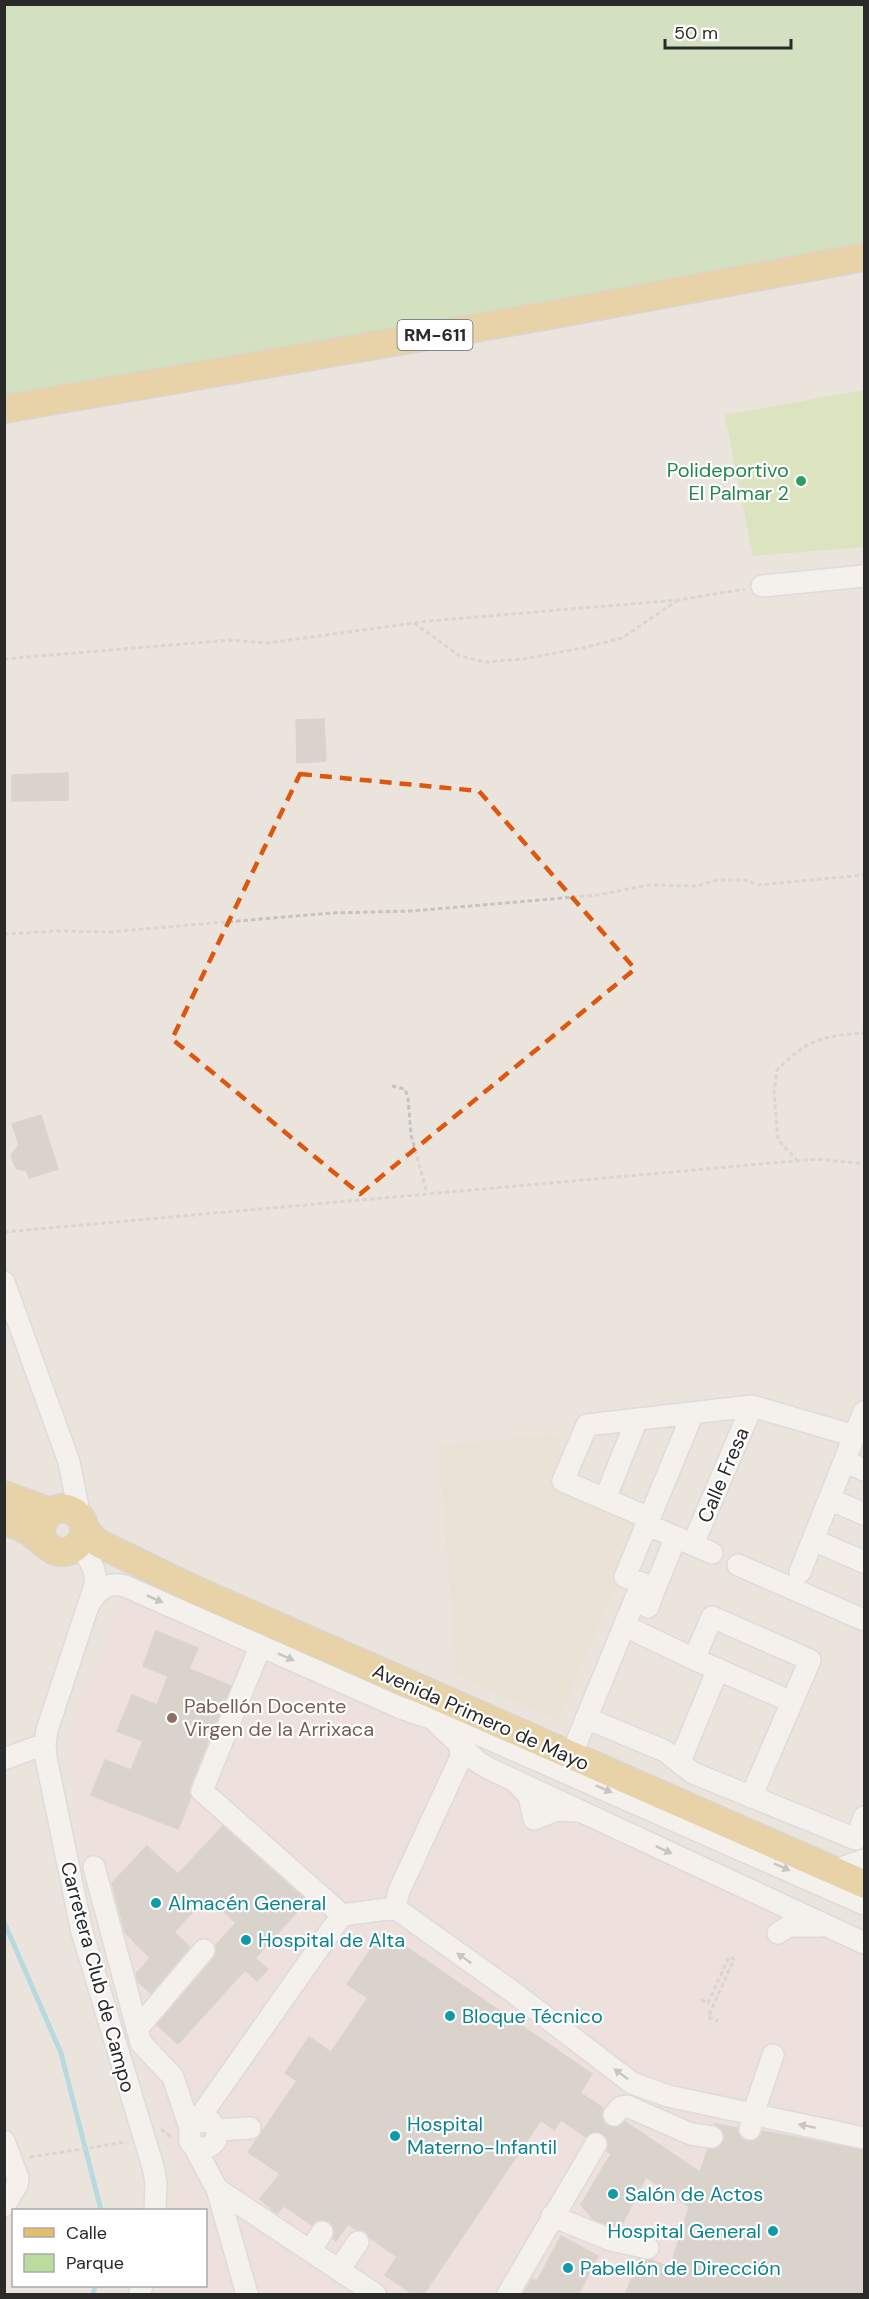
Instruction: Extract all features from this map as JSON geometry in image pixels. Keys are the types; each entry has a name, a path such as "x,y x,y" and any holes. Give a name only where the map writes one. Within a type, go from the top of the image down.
{"main road":[{"name":"RM-611","path":"4,409 556,314 864,257"},
{"path":"4,1495 77,1546"},
{"path":"4,1520 30,1532 77,1546"},
{"name":"Avenida Primero de Mayo","path":"77,1546 157,1571 195,1590 864,1884"}],"street":[{"path":"762,586 864,576"},
{"path":"4,1282 14,1338 69,1462 77,1546 94,1595 102,1588 115,1584 125,1586 395,1706 478,1734 864,1904"},
{"path":"694,1545 605,1498 563,1481 587,1425 752,1406 855,1436"},
{"name":"Calle Fresa","path":"571,1756 625,1626 646,1592 694,1545 752,1406"},
{"path":"800,1572 864,1412"},
{"path":"646,1592 625,1577 693,1413"},
{"path":"605,1498 638,1419"},
{"path":"845,1461 864,1470"},
{"path":"829,1499 864,1514"},
{"path":"813,1539 864,1562"},
{"path":"77,1546 105,1579 120,1573 157,1571"},
{"name":"Carretera Club de Campo","path":"77,1546 45,1744 70,1884 82,1932 154,2170 155,2209"},
{"path":"738,1565 864,1620"},
{"path":"694,1659 712,1617 810,1660 752,1797"},
{"path":"625,1626 792,1702"},
{"path":"258,1652 202,1791 342,1915"},
{"path":"340,1654 370,1681 409,1701 433,1719 465,1757 521,1786 529,1796 534,1819 557,1810 584,1813 763,1896 773,1908 778,1919 778,1933 789,1926 809,1925 851,1935"},
{"path":"680,1761 718,1669"},
{"path":"586,1718 665,1751 693,1773 856,1839 864,1817"},
{"path":"4,1760 45,1744"},
{"path":"394,1908 399,1891 465,1757"},
{"path":"616,1828 651,1825 737,1829"},
{"path":"833,1871 864,1860"},
{"path":"94,1867 141,2043 172,2077 217,2189 247,2295"},
{"path":"250,2128 217,2130 216,2140 210,2147 198,2148 194,2132 342,1915 394,1908 513,1992 632,2083 668,2096 726,2109 752,2122 864,2138"},
{"path":"137,2029 204,1950"},
{"path":"752,2122 773,2055"},
{"path":"614,2115 621,2107 627,2106 702,2136 703,2123 726,2109"},
{"path":"4,2141 18,2178 17,2185 4,2206"},
{"path":"508,2295 596,2144"},
{"path":"217,2189 375,2295"},
{"path":"552,2216 610,2240 648,2248"},
{"path":"310,2251 322,2232"},
{"path":"339,2270 358,2242"}],"path":[{"path":"4,659 231,640 268,643 414,623 678,600 762,586"},
{"path":"414,623 460,656 485,662 523,659 622,638 678,600"},
{"path":"4,934 58,931 108,932 332,913 412,911 598,895 648,885 696,886 717,880 745,880 758,885 864,875"},
{"path":"798,1161 778,1140 774,1093 777,1070 796,1050 828,1036 864,1033"},
{"path":"392,1086 405,1089 408,1098 411,1135 427,1193"},
{"path":"4,1232 817,1159 864,1164"},
{"path":"701,2000 708,2002 729,1957 734,1959 708,2017 718,2021"},
{"path":"20,2159 122,2143"}],"highlighted area":[{"path":"300,774 479,791 635,969 360,1194 172,1039"}],"shaded area":[{"path":"558,1434 565,1490 643,1520 558,1721 457,1675 438,1445"},
{"path":"125,1593 258,1652 864,1934 864,2294 159,2294 160,2287 207,2287 207,2209 175,2209 179,2188 81,1849 68,1736"}],"green space":[{"path":"5,5 864,5 864,247 5,408"},
{"name":"Polideportivo El Palmar 2","path":"864,390 864,547 753,556 725,415"}],"building":[{"path":"324,719 326,761 297,763 296,720"},
{"path":"68,773 68,800 12,801 12,775"},
{"path":"41,1115 58,1169 29,1178 27,1171 17,1169 11,1155 19,1145 12,1124"},
{"name":"Pabellón Docente Virgen de la Arrixaca","path":"156,1631 198,1648 189,1669 231,1686 190,1786 191,1797 178,1829 91,1795 105,1760 131,1770 143,1741 117,1731 132,1695 157,1705 168,1676 143,1666"},
{"name":"Hospital de Alta","path":"223,1826 307,1901 255,1958 268,1969 257,1981 245,1970 178,2044 157,2025 214,1958 217,1952 216,1945 236,1923 207,1896 174,1932 190,1947 151,1993 138,1982 136,1974 150,1958 125,1932 112,1883 147,1846 178,1874"},
{"path":"383,1931 592,2074 580,2093 603,2108 602,2119 606,2125 618,2127 625,2122 700,2172 708,2149 717,2149 724,2139 724,2132 715,2124 737,2128 741,2138 748,2142 759,2138 763,2131 864,2150 864,2295 625,2295 639,2259 652,2260 670,2268 689,2207 646,2177 620,2228 594,2220 581,2205 611,2154 607,2151 609,2145 607,2138 603,2133 597,2131 586,2137 561,2120 554,2130 541,2120 423,2295 414,2295 385,2275 397,2257 370,2238 365,2231 357,2230 348,2224 336,2241 333,2239 335,2233 333,2227 328,2221 317,2221 312,2225 284,2206 277,2214 260,2199 280,2174 248,2152 297,2081 285,2073 309,2037 331,2052 368,1998 347,1984"},
{"name":"Pabellón de Dirección","path":"561,2236 598,2256 578,2295 523,2295 532,2279 537,2281"}],"waterway":[{"path":"4,1922 61,2053 101,2209"},
{"path":"93,2294 95,2287"}],"tunnel":[{"path":"596,2144 614,2115"},
{"path":"712,2137 864,2162"}],"place":[{"name":"Polideportivo El Palmar 2","path":"801,481"},
{"name":"Pabellón Docente Virgen de la Arrixaca","path":"172,1718"},
{"name":"Almacén General","path":"156,1903"},
{"name":"Hospital de Alta","path":"246,1940"},
{"name":"Bloque Técnico","path":"450,2016"},
{"name":"Hospital Materno-Infantil","path":"395,2136"},
{"name":"Salón de Actos","path":"613,2194"},
{"name":"Hospital General","path":"773,2231"},
{"name":"Pabellón de Dirección","path":"568,2268"}]}
